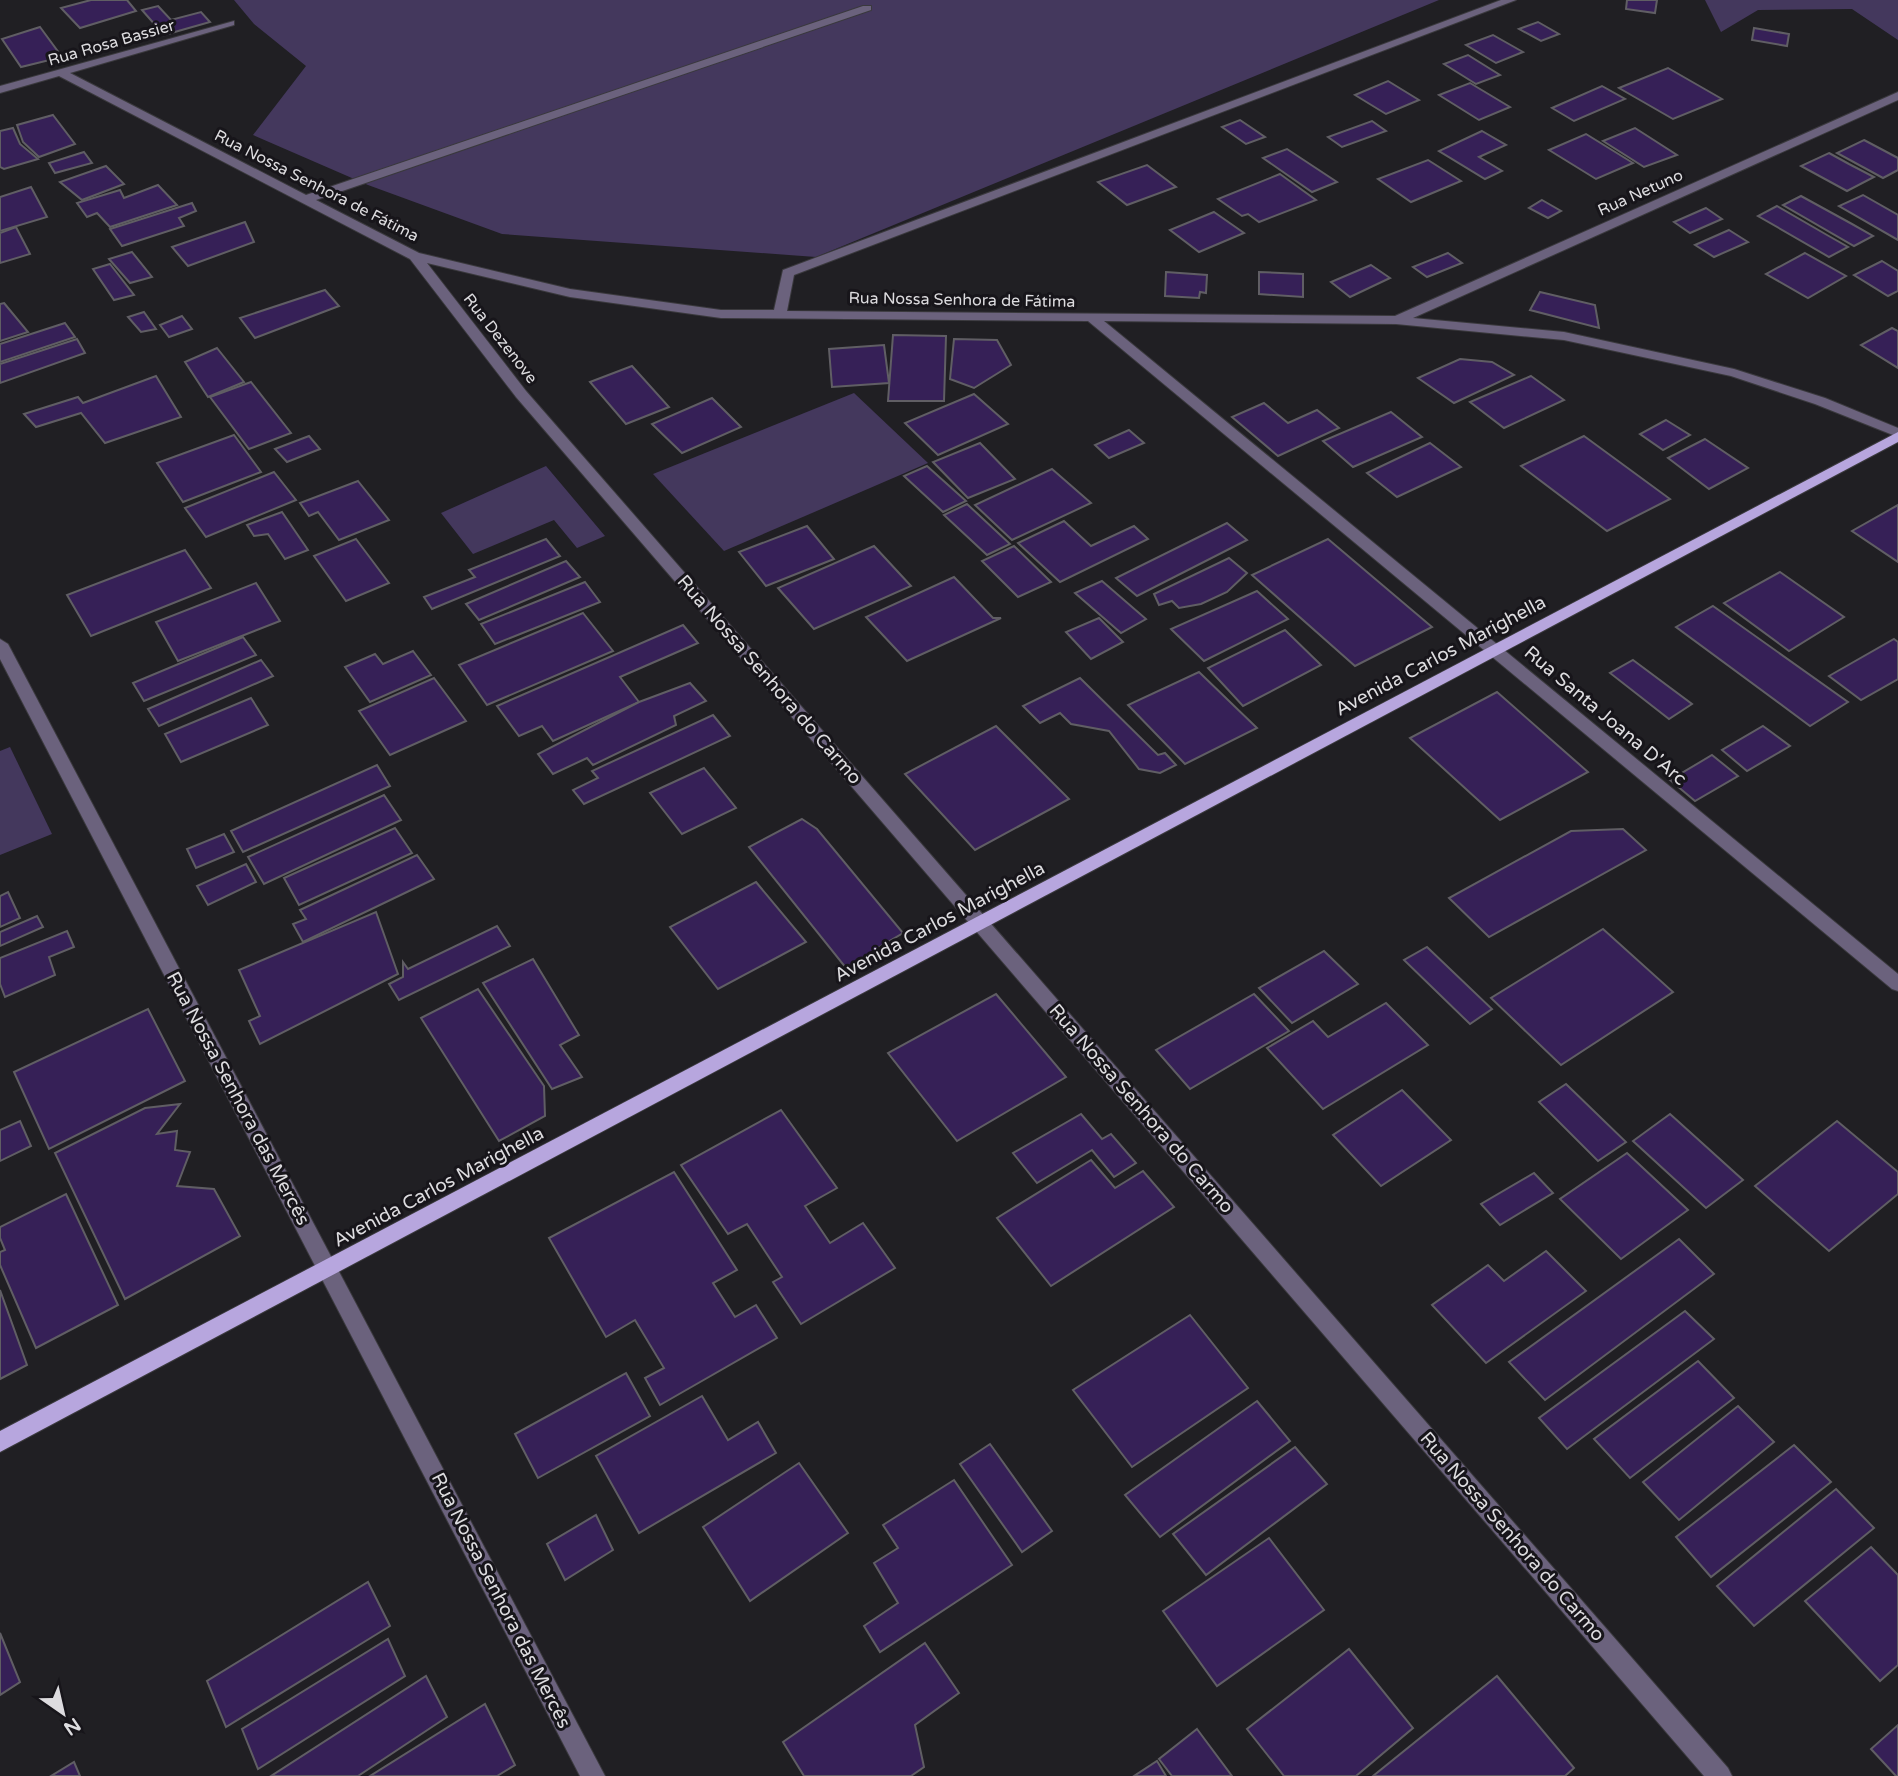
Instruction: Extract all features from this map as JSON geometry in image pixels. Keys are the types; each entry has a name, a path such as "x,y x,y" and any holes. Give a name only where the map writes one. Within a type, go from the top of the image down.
{"main road":[{"name":"Avenida Carlos Marighella","path":"0,1442 1898,435"}],"street":[{"path":"780,314 788,274 1511,0"},
{"path":"306,199 867,8"},
{"name":"Rua Rosa Bassier","path":"0,90 230,23"},
{"name":"Rua Nossa Senhora de Fátima","path":"61,73 415,256 570,293 721,314 1396,320 1564,336 1721,370 1820,401 1898,435"},
{"name":"Rua Netuno","path":"1396,320 1898,96"},
{"name":"Rua Dezenove","path":"415,256 521,394 562,440"},
{"name":"Rua Santa Joana D'Arc","path":"1092,318 1898,984"},
{"name":"Rua Nossa Senhora do Carmo","path":"562,440 1720,1776"},
{"name":"Rua Nossa Senhora das Mercês","path":"0,644 593,1776"}],"shaded area":[{"path":"234,0 1439,0 816,257 502,234 368,185 253,135 306,66 254,24"},
{"path":"1705,0 1898,0 1898,40 1852,9 1758,10 1721,32"},
{"path":"854,393 928,463 724,551 653,474"},
{"path":"546,466 605,536 577,548 554,520 473,554 441,513"},
{"path":"10,747 52,834 0,855 0,751"}],"building":[{"path":"91,0 127,0 136,11 80,28 61,8"},
{"path":"1627,0 1657,0 1655,13 1626,9"},
{"path":"158,6 171,20 201,12 210,22 164,35 142,10"},
{"path":"1538,22 1559,34 1541,41 1519,29"},
{"path":"40,27 62,57 21,67 2,39"},
{"path":"1754,28 1789,34 1787,46 1752,40"},
{"path":"1493,35 1523,52 1496,63 1466,45"},
{"path":"1468,55 1500,75 1476,84 1444,64"},
{"path":"1668,68 1722,99 1673,119 1619,88"},
{"path":"1388,81 1419,100 1386,114 1355,95"},
{"path":"1470,83 1510,107 1479,120 1439,95"},
{"path":"1602,86 1625,99 1574,121 1552,108"},
{"path":"53,115 75,144 39,157 23,142 17,125"},
{"path":"1240,120 1265,137 1246,144 1222,127"},
{"path":"1372,121 1386,131 1342,147 1328,137"},
{"path":"13,128 20,144 38,159 4,169 0,167 0,131"},
{"path":"1635,128 1677,155 1644,167 1603,141"},
{"path":"1482,131 1506,145 1479,157 1502,171 1485,179 1439,151"},
{"path":"1586,134 1633,163 1596,179 1549,150"},
{"path":"1864,140 1898,158 1898,170 1883,178 1837,153"},
{"path":"1287,149 1337,182 1312,192 1263,158"},
{"path":"84,152 92,163 55,173 49,163"},
{"path":"1829,153 1874,177 1847,191 1801,166"},
{"path":"1428,160 1461,181 1411,202 1378,179"},
{"path":"1147,165 1176,187 1127,205 1098,182"},
{"path":"106,166 124,184 82,200 60,182"},
{"path":"1280,174 1316,200 1259,222 1248,214 1242,216 1218,199"},
{"path":"158,185 177,205 110,227 97,213 87,217 77,203 120,190 124,198"},
{"path":"31,187 47,217 0,231 0,197"},
{"path":"1863,195 1898,215 1898,240 1839,206"},
{"path":"1801,196 1873,236 1854,246 1783,205"},
{"path":"1542,200 1561,211 1548,218 1529,208"},
{"path":"192,203 196,211 179,218 184,226 122,246 110,229"},
{"path":"1777,206 1848,247 1829,257 1758,216"},
{"path":"1706,208 1722,219 1690,233 1674,222"},
{"path":"1214,212 1244,233 1199,252 1170,230"},
{"path":"245,222 254,242 188,266 172,247"},
{"path":"16,227 30,254 0,263 0,233"},
{"path":"1729,230 1748,242 1714,257 1695,245"},
{"path":"132,252 152,277 130,283 109,259"},
{"path":"1448,253 1462,263 1427,277 1413,267"},
{"path":"1805,253 1846,276 1808,298 1766,274"},
{"path":"1882,261 1898,271 1898,291 1888,296 1854,275"},
{"path":"110,264 134,295 114,300 93,269"},
{"path":"1371,265 1390,278 1350,297 1331,282"},
{"path":"1166,272 1207,275 1206,293 1200,292 1199,298 1165,296"},
{"path":"1259,272 1303,274 1303,297 1259,294"},
{"path":"325,290 339,306 255,338 240,318"},
{"path":"1540,292 1595,305 1599,328 1530,310"},
{"path":"4,303 28,332 0,341 0,304"},
{"path":"144,312 156,329 141,332 128,317"},
{"path":"182,316 192,329 169,337 160,325"},
{"path":"65,323 75,337 0,362 0,344"},
{"path":"1892,328 1898,331 1898,368 1861,345"},
{"path":"893,335 946,336 944,401 888,401"},
{"path":"77,339 85,353 0,383 0,364"},
{"path":"954,339 997,340 1011,365 974,388 950,379"},
{"path":"884,345 889,383 832,387 829,349"},
{"path":"217,348 244,382 208,397 185,362"},
{"path":"1460,359 1492,362 1514,375 1454,403 1418,378"},
{"path":"632,366 669,407 626,424 590,382"},
{"path":"156,376 181,417 105,443 81,413 36,427 24,414 78,397 83,403"},
{"path":"1531,376 1564,400 1504,428 1470,402"},
{"path":"251,382 291,433 249,449 210,397"},
{"path":"974,394 1008,424 938,455 905,423"},
{"path":"712,398 741,427 682,453 652,424"},
{"path":"1264,403 1288,423 1317,410 1339,428 1278,456 1232,417"},
{"path":"1391,412 1422,437 1353,467 1323,441"},
{"path":"1666,420 1690,435 1663,450 1640,434"},
{"path":"1129,430 1144,443 1109,458 1095,445"},
{"path":"234,435 261,472 183,502 157,463"},
{"path":"309,436 320,449 287,462 275,449"},
{"path":"1584,436 1670,499 1607,531 1521,466"},
{"path":"1705,439 1748,468 1709,489 1668,458"},
{"path":"980,443 1015,479 968,498 933,462"},
{"path":"1430,443 1461,467 1397,497 1367,473"},
{"path":"927,466 966,501 943,512 904,476"},
{"path":"1052,469 1091,503 1012,540 975,505"},
{"path":"274,472 296,500 206,537 185,508"},
{"path":"358,481 389,520 339,540 318,512 309,516 300,503"},
{"path":"967,504 1010,544 987,555 944,515"},
{"path":"1898,505 1898,562 1852,531"},
{"path":"282,512 308,550 285,559 268,534 254,536 247,525"},
{"path":"1064,521 1091,546 1134,526 1148,539 1060,582 1018,543"},
{"path":"1227,523 1247,540 1137,596 1116,578"},
{"path":"807,526 834,559 766,586 739,552"},
{"path":"356,539 389,583 346,601 314,556"},
{"path":"546,539 560,556 432,609 424,597 475,577 469,570"},
{"path":"1328,539 1432,627 1355,666 1252,575"},
{"path":"874,546 911,586 814,629 778,588"},
{"path":"1014,546 1051,582 1018,597 982,561"},
{"path":"185,550 211,588 91,636 67,595"},
{"path":"1229,558 1247,573 1227,592 1201,604 1179,608 1172,601 1159,605 1154,594"},
{"path":"566,561 580,577 479,620 466,604"},
{"path":"1780,572 1844,617 1789,651 1724,603"},
{"path":"954,577 993,618 1001,618 907,661 866,617"},
{"path":"1102,581 1146,619 1121,633 1075,593"},
{"path":"585,582 600,602 495,644 481,624"},
{"path":"256,583 280,621 178,661 156,622"},
{"path":"1257,591 1288,619 1204,661 1171,629"},
{"path":"1713,606 1848,702 1810,726 1676,627"},
{"path":"583,613 613,651 487,705 459,665"},
{"path":"1099,618 1123,642 1091,659 1066,632"},
{"path":"683,625 698,643 620,677 639,702 553,741 542,726 519,736 497,706"},
{"path":"1285,630 1321,665 1243,706 1208,668"},
{"path":"243,637 256,655 144,701 133,683"},
{"path":"1894,639 1898,642 1898,679 1861,700 1829,676"},
{"path":"413,651 431,675 370,702 345,667 375,654 383,664"},
{"path":"261,660 273,676 159,726 148,709"},
{"path":"1633,660 1692,704 1669,719 1610,673"},
{"path":"1199,672 1257,728 1185,764 1128,705"},
{"path":"434,678 466,721 390,755 359,711"},
{"path":"1080,678 1158,755 1165,753 1176,765 1160,773 1139,769 1109,731 1071,724 1060,713 1040,723 1023,706"},
{"path":"690,683 706,701 674,716 676,725 593,765 587,758 553,774 538,754 639,702"},
{"path":"1497,692 1588,772 1500,820 1410,738"},
{"path":"251,698 268,725 181,762 165,734"},
{"path":"713,715 730,736 584,804 573,790 598,778 592,771"},
{"path":"996,726 1069,799 975,850 905,774"},
{"path":"1763,726 1790,746 1747,771 1722,750"},
{"path":"1712,755 1738,776 1695,801 1670,780"},
{"path":"377,765 390,786 243,852 231,831"},
{"path":"704,768 736,808 682,834 650,793"},
{"path":"384,795 401,820 264,884 248,857"},
{"path":"802,819 817,829 903,933 878,948 880,952 846,968 749,847"},
{"path":"395,828 412,853 299,905 284,878"},
{"path":"1623,829 1646,850 1489,937 1449,898 1571,831"},
{"path":"224,834 234,852 196,868 187,849"},
{"path":"417,855 434,879 303,942 293,924 306,919 300,910"},
{"path":"246,864 256,882 208,905 197,886"},
{"path":"756,882 806,942 718,989 670,927"},
{"path":"8,892 20,918 0,927 0,896"},
{"path":"376,912 398,974 260,1044 249,1021 260,1016 239,970"},
{"path":"37,916 43,927 0,946 0,932"},
{"path":"497,926 510,946 399,1000 389,984 403,977 403,962 408,969"},
{"path":"1603,929 1673,992 1561,1065 1491,998"},
{"path":"67,931 74,947 49,957 55,975 5,997 0,984 0,958"},
{"path":"1427,947 1492,1009 1470,1024 1404,960"},
{"path":"1324,951 1358,984 1292,1023 1259,988"},
{"path":"533,959 579,1035 560,1045 582,1077 552,1089 483,983"},
{"path":"478,989 544,1086 545,1116 499,1141 421,1018"},
{"path":"996,994 1066,1077 957,1141 888,1053"},
{"path":"1254,994 1289,1031 1190,1089 1156,1050"},
{"path":"1386,1003 1428,1045 1323,1109 1267,1048 1313,1021 1328,1037"},
{"path":"148,1009 185,1081 49,1149 14,1072"},
{"path":"1566,1084 1626,1142 1598,1161 1539,1102"},
{"path":"1402,1090 1451,1140 1381,1186 1333,1135"},
{"path":"180,1104 157,1134 177,1131 175,1150 190,1152 177,1186 214,1189 240,1236 125,1299 55,1153 145,1108"},
{"path":"781,1110 837,1188 805,1206 830,1243 863,1223 895,1268 801,1324 773,1282 782,1277 747,1224 728,1234 681,1165"},
{"path":"1081,1114 1102,1139 1111,1134 1136,1163 1114,1177 1092,1150 1037,1183 1013,1153"},
{"path":"1670,1114 1743,1180 1706,1208 1633,1141"},
{"path":"20,1121 31,1146 0,1161 0,1130"},
{"path":"1837,1121 1898,1172 1898,1194 1829,1251 1755,1186"},
{"path":"1627,1153 1688,1210 1621,1259 1560,1199"},
{"path":"1091,1160 1115,1188 1143,1171 1174,1207 1051,1286 997,1218"},
{"path":"674,1172 737,1270 713,1283 735,1317 756,1305 777,1338 660,1405 645,1378 664,1368 635,1320 606,1337 549,1238"},
{"path":"1534,1173 1553,1193 1500,1225 1481,1204"},
{"path":"66,1194 118,1305 36,1348 0,1265 0,1252 5,1250 0,1238 0,1227"},
{"path":"1679,1239 1714,1274 1545,1400 1509,1362"},
{"path":"1546,1251 1586,1291 1486,1363 1432,1305 1488,1265 1504,1281"},
{"path":"0,1290 27,1365 0,1379"},
{"path":"1685,1311 1714,1339 1567,1449 1539,1418"},
{"path":"1190,1315 1248,1388 1132,1467 1073,1390"},
{"path":"1698,1361 1734,1398 1630,1478 1594,1439"},
{"path":"626,1373 650,1416 538,1478 515,1434"},
{"path":"702,1396 728,1440 758,1422 776,1453 639,1533 596,1456"},
{"path":"1257,1401 1290,1441 1160,1537 1125,1495"},
{"path":"1738,1406 1774,1442 1679,1520 1643,1482"},
{"path":"990,1444 1052,1531 1022,1552 960,1464"},
{"path":"1794,1445 1831,1482 1711,1577 1676,1537"},
{"path":"1295,1447 1327,1484 1206,1575 1173,1534"},
{"path":"799,1463 848,1533 750,1601 703,1527"},
{"path":"954,1480 1012,1565 880,1652 864,1626 898,1603 874,1563 898,1548 883,1525"},
{"path":"1836,1489 1874,1528 1754,1626 1717,1586"},
{"path":"596,1515 613,1550 565,1580 547,1544"},
{"path":"1269,1538 1324,1610 1217,1686 1163,1611"},
{"path":"1871,1547 1898,1575 1898,1665 1880,1681 1805,1601"},
{"path":"368,1582 390,1626 226,1727 207,1681"},
{"path":"0,1633 20,1682 0,1695"},
{"path":"388,1639 405,1676 258,1769 242,1729"},
{"path":"925,1643 959,1693 915,1725 924,1767 911,1776 804,1776 783,1742"},
{"path":"1349,1649 1413,1728 1356,1776 1284,1776 1247,1729"},
{"path":"426,1676 447,1717 358,1776 271,1776"},
{"path":"1497,1676 1574,1768 1565,1776 1373,1776"},
{"path":"485,1704 515,1765 497,1776 370,1776"},
{"path":"1898,1725 1898,1776 1896,1776 1871,1749"},
{"path":"1197,1729 1232,1776 1172,1776 1159,1759"},
{"path":"1157,1761 1166,1776 1134,1776"},
{"path":"74,1762 80,1776 51,1776"}]}
